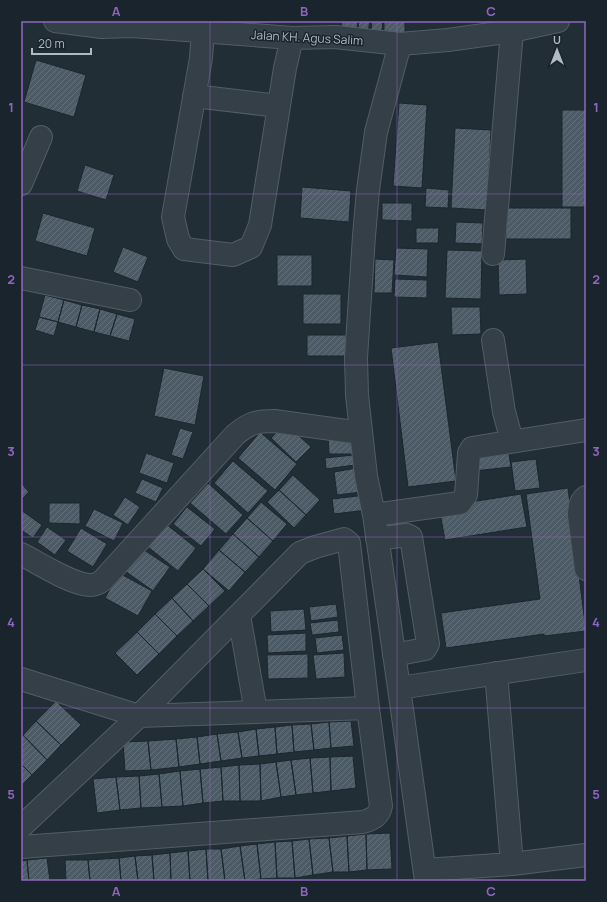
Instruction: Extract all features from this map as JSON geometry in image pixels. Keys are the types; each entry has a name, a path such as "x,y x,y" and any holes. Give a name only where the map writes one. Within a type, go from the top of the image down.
{"street":[{"name":"Jalan KH. Agus Salim","path":"55,21 292,38 335,29 400,44 448,40 512,31 558,21"},
{"path":"203,31 201,58 173,217 178,239 184,249 233,255 251,247 260,225 285,68 292,38"},
{"path":"493,254 512,31"},
{"path":"400,44 376,132 364,236 356,358 357,395 366,476 374,515 425,876 586,855"},
{"path":"194,96 279,106"},
{"path":"21,184 41,137"},
{"path":"21,278 130,300"},
{"path":"492,340 504,412 512,441"},
{"path":"21,554 72,580 85,584 98,584 235,435 245,427 260,421 274,421 361,433"},
{"path":"374,515 460,503 466,495 469,453 472,448 586,430"},
{"path":"586,497 584,498 578,515 586,569"},
{"path":"377,539 406,535 412,537 428,644 425,649 394,656"},
{"path":"21,827 139,716 300,553 344,539 348,541 381,806 380,812 376,817 363,822 21,847"},
{"path":"240,615 256,712"},
{"path":"399,688 586,660"},
{"path":"496,673 512,864"},
{"path":"21,679 139,716 368,708"}],"building":[{"path":"342,21 358,21 356,38 340,36"},
{"path":"359,21 370,21 367,37 357,35"},
{"path":"372,21 383,21 381,39 370,38"},
{"path":"384,21 405,21 405,38 384,38"},
{"path":"36,60 86,75 74,117 24,102"},
{"path":"399,103 427,105 422,188 393,186"},
{"path":"562,110 586,110 586,207 562,207"},
{"path":"455,128 491,130 487,210 451,208"},
{"path":"85,165 114,175 106,200 77,191"},
{"path":"302,187 351,191 349,222 300,218"},
{"path":"426,188 449,190 448,208 425,207"},
{"path":"382,203 412,203 412,221 382,220"},
{"path":"506,208 571,208 571,239 506,239"},
{"path":"43,213 95,228 87,256 35,241"},
{"path":"456,222 483,223 482,244 455,243"},
{"path":"416,228 439,228 438,243 416,243"},
{"path":"123,247 148,257 138,282 113,272"},
{"path":"396,248 428,249 427,277 394,275"},
{"path":"447,250 482,251 481,299 445,298"},
{"path":"277,255 312,255 312,286 277,286"},
{"path":"375,259 394,260 392,293 374,293"},
{"path":"526,259 527,294 499,295 498,260"},
{"path":"395,279 427,280 427,298 394,297"},
{"path":"303,294 341,294 341,324 303,324"},
{"path":"45,295 64,300 58,322 39,317"},
{"path":"64,300 82,305 76,327 58,322"},
{"path":"82,305 100,309 94,332 76,327"},
{"path":"451,307 480,307 481,334 452,335"},
{"path":"100,309 117,314 110,336 94,332"},
{"path":"117,314 135,319 129,341 110,336"},
{"path":"39,317 58,322 54,336 35,330"},
{"path":"307,335 346,335 346,356 307,356"},
{"path":"438,342 456,481 408,487 391,348"},
{"path":"164,368 204,376 195,425 154,416"},
{"path":"285,423 311,447 296,462 271,438"},
{"path":"180,428 193,432 183,459 171,455"},
{"path":"260,432 297,464 275,490 238,458"},
{"path":"354,435 354,454 329,454 328,436"},
{"path":"508,447 511,467 474,471 472,450"},
{"path":"146,453 174,463 167,483 139,473"},
{"path":"354,455 355,465 326,469 325,458"},
{"path":"536,459 540,488 515,491 511,462"},
{"path":"233,461 268,491 248,513 214,483"},
{"path":"357,468 361,492 337,495 334,472"},
{"path":"293,475 320,500 306,515 279,490"},
{"path":"142,479 163,488 156,502 135,493"},
{"path":"21,483 29,492 21,500"},
{"path":"208,483 243,515 226,534 190,503"},
{"path":"568,488 586,631 544,636 544,634 446,648 441,613 540,599 526,494"},
{"path":"279,490 306,515 294,528 267,502"},
{"path":"521,494 527,527 445,540 439,507"},
{"path":"366,495 367,510 334,514 332,499"},
{"path":"125,497 140,507 128,525 113,515"},
{"path":"261,502 287,524 273,541 247,518"},
{"path":"49,503 80,503 80,524 49,523"},
{"path":"187,507 215,529 201,546 173,524"},
{"path":"94,509 123,523 114,541 85,526"},
{"path":"21,510 42,525 33,538 21,530"},
{"path":"247,518 273,541 259,557 233,534"},
{"path":"166,524 196,548 178,571 148,547"},
{"path":"47,527 66,540 55,555 37,542"},
{"path":"81,528 107,544 93,567 67,551"},
{"path":"233,534 259,557 245,572 219,550"},
{"path":"141,548 170,567 153,591 125,571"},
{"path":"219,550 245,572 229,591 203,569"},
{"path":"203,569 225,591 209,606 187,584"},
{"path":"119,573 152,591 138,616 105,598"},
{"path":"187,584 209,606 193,621 172,598"},
{"path":"172,598 193,621 177,636 155,614"},
{"path":"336,604 338,617 311,621 309,607"},
{"path":"304,609 306,630 271,632 270,611"},
{"path":"155,614 177,636 159,654 137,632"},
{"path":"338,620 339,632 312,635 310,623"},
{"path":"137,632 159,654 137,675 115,653"},
{"path":"306,633 306,651 268,653 267,635"},
{"path":"342,635 344,650 317,653 315,638"},
{"path":"344,653 345,677 316,679 313,655"},
{"path":"308,654 308,678 268,679 267,655"},
{"path":"56,701 81,725 61,745 36,721"},
{"path":"36,721 61,745 47,760 23,735"},
{"path":"351,721 354,746 331,748 329,722"},
{"path":"329,722 331,748 314,750 311,724"},
{"path":"311,724 314,750 294,752 292,725"},
{"path":"292,725 294,752 277,754 275,727"},
{"path":"275,727 277,754 259,756 256,729"},
{"path":"256,729 259,756 242,758 238,732"},
{"path":"238,732 242,758 221,761 217,734"},
{"path":"217,734 221,761 200,764 197,737"},
{"path":"23,735 47,760 32,775 21,764 21,737"},
{"path":"197,737 200,764 179,767 176,739"},
{"path":"176,739 179,767 151,770 148,741"},
{"path":"148,741 151,770 125,771 123,742"},
{"path":"353,756 356,788 331,791 330,757"},
{"path":"330,757 331,791 313,793 310,758"},
{"path":"310,758 313,793 296,795 291,760"},
{"path":"291,760 296,795 281,797 276,762"},
{"path":"276,762 281,797 261,801 260,764"},
{"path":"21,764 32,775 21,786"},
{"path":"260,764 261,801 240,801 239,765"},
{"path":"239,765 240,801 223,801 221,767"},
{"path":"221,767 223,801 203,803 200,769"},
{"path":"200,769 203,803 183,806 180,771"},
{"path":"180,771 183,806 162,807 159,774"},
{"path":"159,774 162,807 141,808 139,776"},
{"path":"139,776 141,808 120,810 116,777"},
{"path":"116,777 120,810 97,813 93,779"},
{"path":"390,833 392,869 367,870 366,834"},
{"path":"366,834 367,870 349,872 347,836"},
{"path":"347,836 349,872 333,872 329,838"},
{"path":"329,838 333,872 313,875 309,839"},
{"path":"309,839 313,875 295,878 292,841"},
{"path":"292,841 295,878 277,878 275,842"},
{"path":"275,842 277,878 261,879 257,844"},
{"path":"257,844 261,879 245,881 240,846"},
{"path":"240,846 245,881 225,881 221,849"},
{"path":"206,849 221,849 225,881 208,881"},
{"path":"206,849 208,881 190,881 188,851"},
{"path":"188,851 190,881 171,881 170,853"},
{"path":"170,853 171,881 154,881 152,855"},
{"path":"152,855 154,881 138,881 135,856"},
{"path":"135,856 138,881 121,881 119,858"},
{"path":"47,858 50,881 29,881 27,860"},
{"path":"119,858 121,881 90,881 88,860"},
{"path":"27,860 29,881 21,881 21,861"},
{"path":"65,860 88,860 90,881 66,881"}]}
